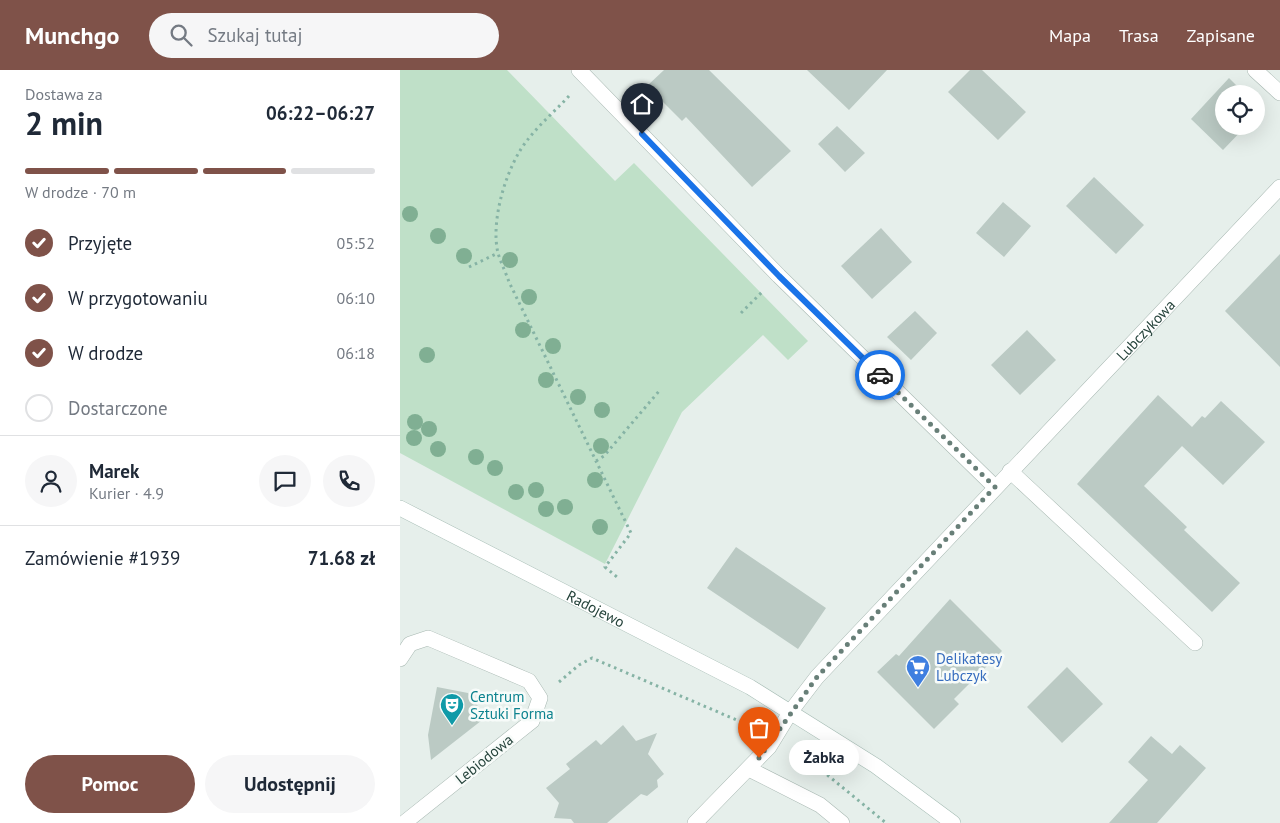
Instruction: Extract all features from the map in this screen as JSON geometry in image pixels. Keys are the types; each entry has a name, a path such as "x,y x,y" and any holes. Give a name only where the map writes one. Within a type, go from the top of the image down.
{"street":[{"path":"1256,70 1280,93"},
{"path":"583,74 779,276 995,487"},
{"name":"Lubczykowa","path":"694,823 749,769 773,740 791,711 817,677 1280,187"},
{"path":"1010,472 1195,643"},
{"name":"Radojewo","path":"400,508 750,687 876,766 953,823"},
{"path":"400,659 410,644 428,638 529,681 540,698"},
{"name":"Lebiodowa","path":"404,823 532,721 540,698"},
{"path":"749,769 820,805 842,823"}],"path":[{"path":"583,74 528,138 513,162 504,189 496,230 498,253 509,282 631,533 605,567 617,577"},
{"path":"469,267 498,253"},
{"path":"596,461 604,456 660,390"},
{"path":"540,698 579,665 592,658 754,727 808,761 886,823"}],"green space":[{"path":"400,70 507,70 615,181 634,163 808,341 788,360 763,335 682,412 605,564 400,453"}],"building":[{"path":"664,70 709,70 791,151 752,187 686,117 682,121 647,86"},
{"path":"807,70 887,70 849,110"},
{"path":"970,70 982,70 1026,112 998,140 948,92"},
{"path":"1229,78 1236,85 1223,85"},
{"path":"1215,93 1215,135 1237,135 1223,150 1191,119"},
{"path":"837,126 865,153 845,172 818,144"},
{"path":"1094,177 1144,225 1116,254 1066,206"},
{"path":"1003,202 1031,226 1004,257 976,233"},
{"path":"881,228 912,262 872,299 841,266"},
{"path":"1280,254 1280,367 1225,311"},
{"path":"915,311 937,333 911,360 887,337"},
{"path":"1027,330 1056,360 1020,395 991,365"},
{"path":"1158,395 1192,427 1202,416 1205,418 1221,401 1265,442 1223,485 1182,446 1144,486 1187,527 1184,530 1240,583 1212,612 1077,484"},
{"path":"736,547 826,608 798,649 707,588"},
{"path":"950,599 1002,651 954,699 959,704 934,729 877,672 896,654 899,656"},
{"path":"1067,667 1103,704 1062,743 1027,707"},
{"name":"Centrum Sztuki Forma","path":"437,687 468,693 486,717 431,760 428,735"},
{"path":"623,725 636,741 657,733 648,754 664,774 657,780 658,787 647,796 641,794 607,823 574,823 571,819 554,818 559,803 546,788 570,769 566,764 596,740 601,745"},
{"path":"1151,736 1172,754 1180,745 1206,768 1157,823 1109,823 1148,780 1128,762"}],"way so far":[{"path":"759,758 769,747 791,711 817,677 995,487 880,375"}],"place":[{"name":"Delikatesy Lubczyk","path":"918,688"},
{"name":"Centrum Sztuki Forma","path":"452,726"},
{"name":"Żabka","path":"759,758"}],"route":[{"path":"642,134 779,276 880,375"}]}
